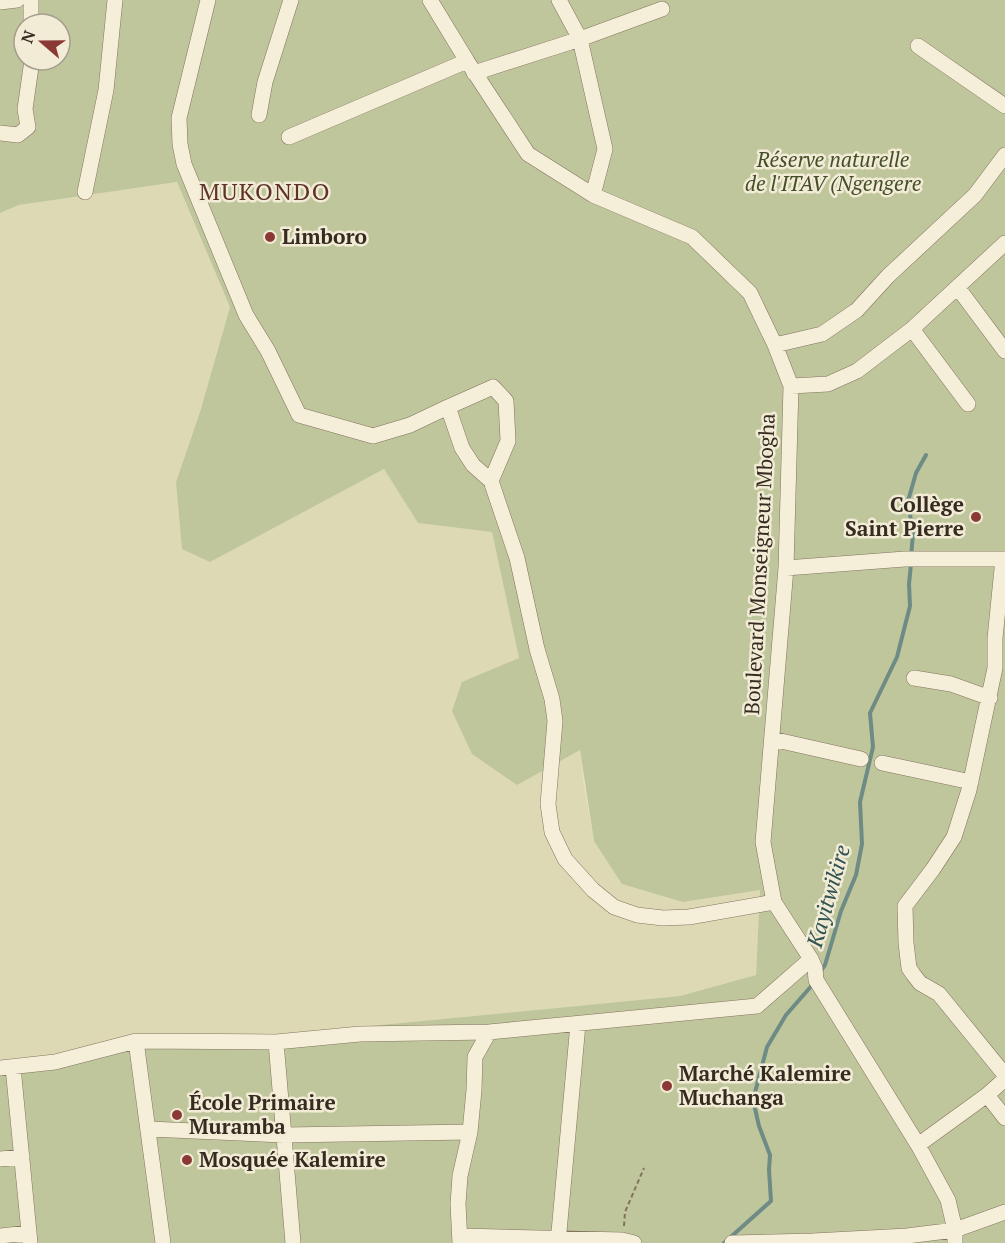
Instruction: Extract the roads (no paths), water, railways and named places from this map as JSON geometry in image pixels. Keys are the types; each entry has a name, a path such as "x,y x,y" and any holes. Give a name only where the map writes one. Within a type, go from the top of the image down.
{"street":[{"path":"0,2 17,0"},
{"path":"85,192 106,90 115,0"},
{"path":"208,0 179,118 180,144 188,173 246,315 268,351 299,415 373,435 410,425 493,387 506,400 508,441 491,481"},
{"path":"259,115 265,82 291,0"},
{"name":"Boulevard Monseigneur Mbogha","path":"430,0 528,154 593,195 692,237 750,293 775,345 791,386 786,568 763,842 774,902 918,1145 948,1200 955,1236"},
{"path":"559,0 580,39 605,148 593,195"},
{"path":"289,137 471,67 580,39 662,9"},
{"path":"918,46 1005,106"},
{"path":"0,133 18,135 28,128 25,109 30,72"},
{"path":"775,345 822,334 856,310 888,276 975,195 1005,155"},
{"path":"791,386 828,384 857,371 912,329 1005,243"},
{"path":"958,288 1005,351"},
{"path":"912,329 968,405"},
{"path":"448,407 462,448 473,465 491,481 517,558 537,649 552,699 555,721 548,804 552,832 565,859 593,890 614,907 637,915 663,918 688,917 774,902"},
{"path":"786,568 908,560 1004,559 995,638 995,668 971,782 954,837 905,906 909,968 916,980 939,994 1005,1077 987,1095 918,1145"},
{"path":"914,678 951,684 990,698"},
{"path":"772,739 861,759"},
{"path":"882,763 971,782"},
{"path":"0,1236 29,1238 22,1157 7,1067 55,1062 136,1041 276,1042 360,1034 489,1032 757,1006 814,969"},
{"path":"558,1240 578,1024"},
{"path":"489,1032 475,1057 470,1132 460,1176 458,1204 461,1240 628,1242"},
{"path":"136,1041 162,1243"},
{"path":"276,1042 293,1243"},
{"path":"987,1095 1005,1118"},
{"path":"149,1129 285,1136 470,1132"},
{"path":"0,1159 22,1157"},
{"path":"732,1243 955,1236 1005,1212"}],"waterway":[{"name":"Kayitwikire","path":"911,557 913,534 908,501 916,473 926,455"},
{"name":"Kayitwikire","path":"821,971 856,875 862,844 860,802 873,747 870,713 897,657 910,606 911,564"},
{"name":"Kayitwikire","path":"724,1243 771,1201 770,1155 759,1126 753,1100 767,1047 786,1015 814,983"}],"place":[{"name":"Limboro","path":"270,237"},
{"name":"Collège Saint Pierre","path":"976,517"},
{"name":"Marché Kalemire Muchanga","path":"667,1086"},
{"name":"École Primaire Muramba","path":"177,1115"},
{"name":"Mosquée Kalemire","path":"187,1160"}],"district":[{"name":"MUKONDO","path":"265,192"}],"park label":[{"name":"Réserve naturelle de l'ITAV (Ngengere","path":"833,172"}]}
